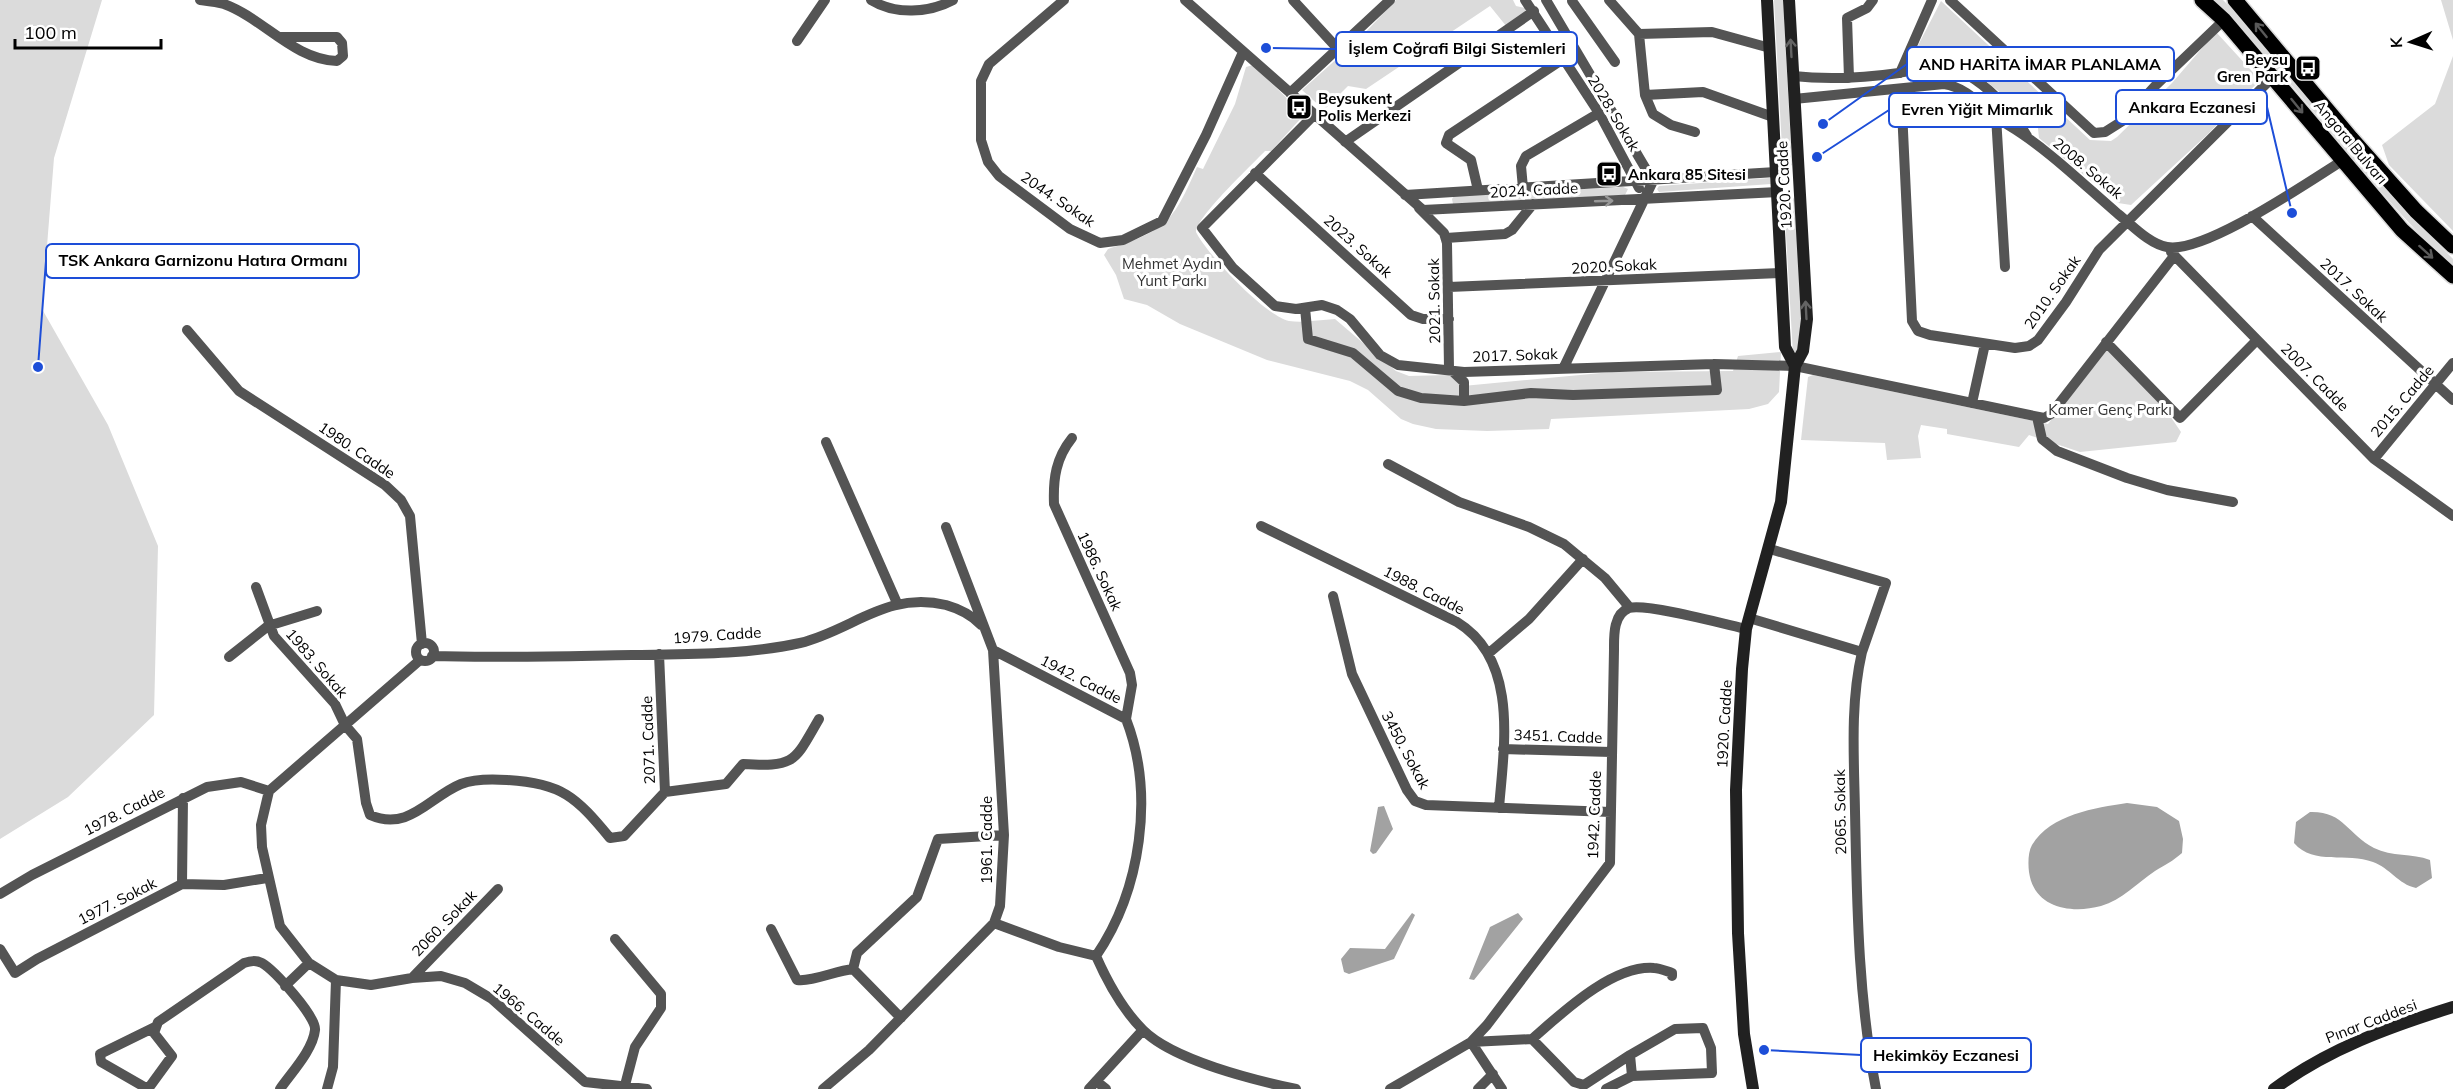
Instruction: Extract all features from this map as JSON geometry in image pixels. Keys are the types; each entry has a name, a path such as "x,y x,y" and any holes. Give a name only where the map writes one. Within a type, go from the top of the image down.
{"main road":[{"name":"1920. Cadde","path":"1767,0 1785,347 1795,366"},
{"name":"1920. Cadde","path":"1753,1089 1743,1018 1736,862 1737,755 1747,623 1770,549 1784,486 1795,366 1803,351 1807,319 1789,0"},
{"name":"Angora Bulvarı","path":"2202,0 2224,20 2273,76 2402,230 2453,276"},
{"name":"Angora Bulvarı","path":"2235,0 2351,138 2416,211 2453,246"},
{"path":"1776,172 1797,171"},
{"path":"1778,192 1798,190"},
{"name":"Pınar Caddesi","path":"2274,1089 2319,1058 2347,1044 2453,1007"}],"street":[{"path":"200,0 225,4 279,37 323,61 337,61 343,56 342,43 336,37 279,37"},
{"path":"797,41 825,0"},
{"path":"871,0 881,6 913,10 944,5 953,0"},
{"name":"2044. Sokak","path":"1064,0 989,64 981,81 981,140 988,162 999,176 1070,229 1100,243 1123,240 1162,221 1206,135 1243,52"},
{"path":"1185,0 1419,208"},
{"path":"1293,0 1338,49"},
{"path":"1290,93 1390,0"},
{"name":"2028. Sokak","path":"1525,0 1599,113 1637,182 1644,200"},
{"name":"2028. Sokak","path":"1546,0 1653,181"},
{"path":"1556,16 1572,0 1615,62"},
{"path":"1609,0 1639,34 1645,94 1653,114 1671,125 1695,132"},
{"path":"1849,78 1847,18 1867,8 1873,0"},
{"path":"1900,73 1932,0"},
{"path":"1950,0 2094,133 2105,132 2124,120 2155,86 2224,20"},
{"path":"1345,142 1534,11"},
{"path":"1639,34 1712,32 1770,48"},
{"path":"1478,190 1471,160 1446,143 1449,135 1563,59"},
{"path":"1793,76 1849,78 1900,73 1936,65 1965,72 2015,113 2028,136"},
{"name":"2010. Sokak","path":"1901,89 1912,321 1918,331 1930,335 2016,348 2029,346 2038,340 2066,302 2099,250 2273,76"},
{"name":"2008. Sokak","path":"1794,99 1944,84 1956,86 1996,116 2028,136 2142,234 2166,248"},
{"path":"1645,94 1702,92 1773,117"},
{"path":"1523,188 1521,166 1526,156 1599,113"},
{"name":"2017. Sokak","path":"1314,115 1202,228 1233,268 1275,306 1305,308 1322,305 1337,310 1350,319 1380,355 1398,365 1449,368 1464,372 1714,364 1795,366 2037,417"},
{"path":"1996,116 2005,267"},
{"path":"2166,248 2195,242 2252,216 2342,161"},
{"name":"2024. Cadde","path":"1405,195 1776,172"},
{"name":"2023. Sokak","path":"1256,173 1411,315 1423,319 1449,320"},
{"path":"1564,368 1653,181"},
{"path":"1433,223 1446,209 1445,192"},
{"name":"2024. Cadde","path":"1419,208 1426,211 1778,192"},
{"path":"1446,238 1505,234 1512,231 1533,204"},
{"name":"2021. Sokak","path":"1419,208 1444,233 1446,238 1449,287 1449,368"},
{"name":"2017. Sokak","path":"2252,216 2435,386 2453,400"},
{"name":"2007. Cadde","path":"2166,248 2374,459 2453,516"},
{"path":"2174,256 2051,414 2037,417 2042,439 2055,450 2157,487 2233,502"},
{"name":"2020. Sokak","path":"1449,287 1781,273"},
{"path":"1305,308 1308,339 1353,353 1398,391 1421,398 1464,401 1531,393 1574,395 1717,390 1714,364"},
{"name":"1980. Cadde","path":"187,330 239,391 385,485 401,500 410,516 422,644"},
{"path":"2106,342 2181,418 2257,340"},
{"path":"1972,403 1985,344"},
{"name":"2015. Cadde","path":"2374,459 2453,363"},
{"path":"1449,368 1464,382 1464,401"},
{"name":"1986. Sokak","path":"1072,438 1060,452 1055,474 1054,504 1130,673 1132,685 1126,719"},
{"path":"826,442 897,603"},
{"path":"1388,464 1459,502 1538,531 1564,544 1605,578 1630,608 1747,623 1862,652"},
{"name":"1988. Cadde","path":"1261,526 1457,622 1480,640 1489,653 1500,688 1503,749 1499,808"},
{"name":"1961. Cadde","path":"946,527 993,650 1004,836 1000,906 994,922"},
{"name":"2065. Sokak","path":"1770,549 1886,583 1862,652 1854,711 1858,937 1864,1021 1876,1089"},
{"path":"1489,653 1529,619 1583,559"},
{"name":"1983. Sokak","path":"256,587 268,626 299,666 335,704 345,724 357,739 366,803 370,815 397,820 412,816 460,785 499,780 532,781 558,789 580,804 610,838 616,839"},
{"name":"3450. Sokak","path":"1333,596 1352,674 1411,796 1426,805 1611,812"},
{"name":"1979. Cadde","path":"432,656 659,654 751,650 801,642 897,603 936,603 957,608 974,617 986,632"},
{"name":"1942. Cadde","path":"1390,1089 1471,1042 1487,1025 1610,863 1615,630 1619,616 1630,608"},
{"path":"229,657 268,626 317,611"},
{"path":"269,791 420,660 426,661 432,656 430,645 422,644 416,650 420,660"},
{"name":"1942. Cadde","path":"993,650 1126,719 1134,741 1139,778 1137,849 1116,925 1096,956"},
{"name":"2071. Cadde","path":"616,839 624,836 665,792 659,654"},
{"path":"665,792 726,784 743,764 791,762 798,755 819,719"},
{"name":"3451. Cadde","path":"1503,749 1611,752"},
{"name":"1978. Cadde","path":"0,894 32,875 207,787 241,782 269,791"},
{"name":"1966. Cadde","path":"269,791 261,825 267,878 280,926 309,963 336,980 371,985 411,978 441,976 474,988 492,999 587,1086 647,1089"},
{"path":"182,884 183,798"},
{"path":"853,969 857,953 917,897 938,839 1004,836"},
{"name":"1977. Sokak","path":"0,949 15,973 37,959 182,884 224,885 267,878"},
{"name":"2060. Sokak","path":"411,978 498,889"},
{"path":"823,1089 869,1050 994,922 1059,947 1096,956 1121,1001 1143,1030 1164,1044 1245,1077 1296,1089"},
{"path":"771,929 797,980 808,981 830,972 853,969"},
{"path":"615,939 661,994 661,1008 635,1047 624,1088"},
{"path":"155,1027 154,1033 157,1040 172,1056 148,1089 101,1062 100,1054 155,1027 164,1017 244,963 253,960 264,964 313,1018 316,1028 313,1040 280,1089"},
{"path":"285,986 309,963"},
{"path":"1471,1042 1532,1039 1567,1009 1625,972 1653,968 1671,973 1672,976"},
{"path":"853,969 901,1018"},
{"path":"327,1089 333,1067 336,980"},
{"path":"1532,1039 1574,1082 1584,1085 1676,1029 1702,1028 1711,1048 1712,1073 1632,1076 1606,1089"},
{"path":"1106,1089 1093,1085 1143,1030"},
{"path":"1471,1042 1502,1089"},
{"path":"1630,1055 1632,1076"},
{"path":"1478,1089 1493,1074"},
{"path":"1245,1077 1245,1089"}],"green space":[{"path":"0,0 102,0 54,158 42,309 108,425 158,546 154,715 68,797 0,839"},
{"path":"1396,0 1513,0 1516,6 1525,8 1531,16 1511,32 1490,6 1366,89 1348,86 1324,110 1302,90 1360,38"},
{"path":"1774,0 1783,0 1792,165 1786,168 1783,167"},
{"path":"2213,0 2223,0 2239,16 2375,179 2453,259 2453,268 2391,203 2275,66"},
{"path":"2441,0 2453,0 2453,40"},
{"path":"1941,1 2090,140 2111,141 2117,137 2172,83 2216,32 2260,80 2208,134 2131,205 2118,203 2039,138 2037,119 2028,115 1966,65 1955,60 1910,61"},
{"path":"2453,56 2453,231 2389,165 2382,145 2435,104"},
{"name":"Mehmet Aydın Yunt Parkı","path":"1253,65 1304,115 1271,151 1265,151 1226,191 1205,215 1196,232 1223,268 1252,296 1279,317 1294,322 1335,319 1396,371 1409,376 1449,375 1463,386 1612,372 1733,371 1738,356 1781,352 1779,392 1768,404 1749,409 1551,419 1549,429 1487,431 1436,429 1401,419 1368,390 1350,381 1267,360 1180,324 1147,305 1124,299 1116,275 1104,255 1108,249 1155,230 1174,212 1197,167 1203,169 1235,104 1246,67"},
{"path":"1770,178 1771,184 1659,192 1657,189 1659,186"},
{"path":"1623,187 1628,189 1625,195 1453,204 1452,199 1454,196"},
{"path":"1788,195 1795,200 1803,313 1798,354 1793,354 1784,201"},
{"name":"Kamer Genç Parkı","path":"2107,350 2114,354 2168,413 2181,432 2176,442 2080,452 2029,435 2019,447 1947,434 1947,429 1921,425 1918,436 1921,458 1887,460 1885,443 1801,440 1808,377 1813,375 2048,424"}],"shaded area":[{"path":"2127,803 2157,807 2179,821 2183,839 2182,853 2123,895 2101,906 2066,908 2046,901 2038,894 2032,884 2028,862 2032,845 2040,834 2062,819 2075,814"},
{"path":"1384,806 1393,829 1373,854 1370,851 1378,807"},
{"path":"2310,812 2331,815 2365,842 2381,851 2430,860 2432,878 2416,888 2404,883 2373,862 2363,859 2321,856 2302,850 2294,843 2296,822"},
{"path":"1412,913 1415,915 1394,959 1349,974 1344,972 1341,959 1350,948 1385,949"},
{"path":"1518,913 1523,919 1474,980 1469,979 1490,927"}],"place":[{"name":"İşlem Coğrafi Bilgi Sistemleri","path":"1266,48"},
{"name":"Beysu Gren Park","path":"2308,68"},
{"name":"Beysukent Polis Merkezi","path":"1299,107"},
{"name":"AND HARİTA İMAR PLANLAMA","path":"1823,124"},
{"name":"Evren Yiğit Mimarlık","path":"1817,157"},
{"name":"Ankara 85 Sitesi","path":"1609,174"},
{"name":"Ankara Eczanesi","path":"2292,213"},
{"name":"TSK Ankara Garnizonu Hatıra Ormanı","path":"38,367"},
{"name":"Hekimköy Eczanesi","path":"1764,1050"}]}
